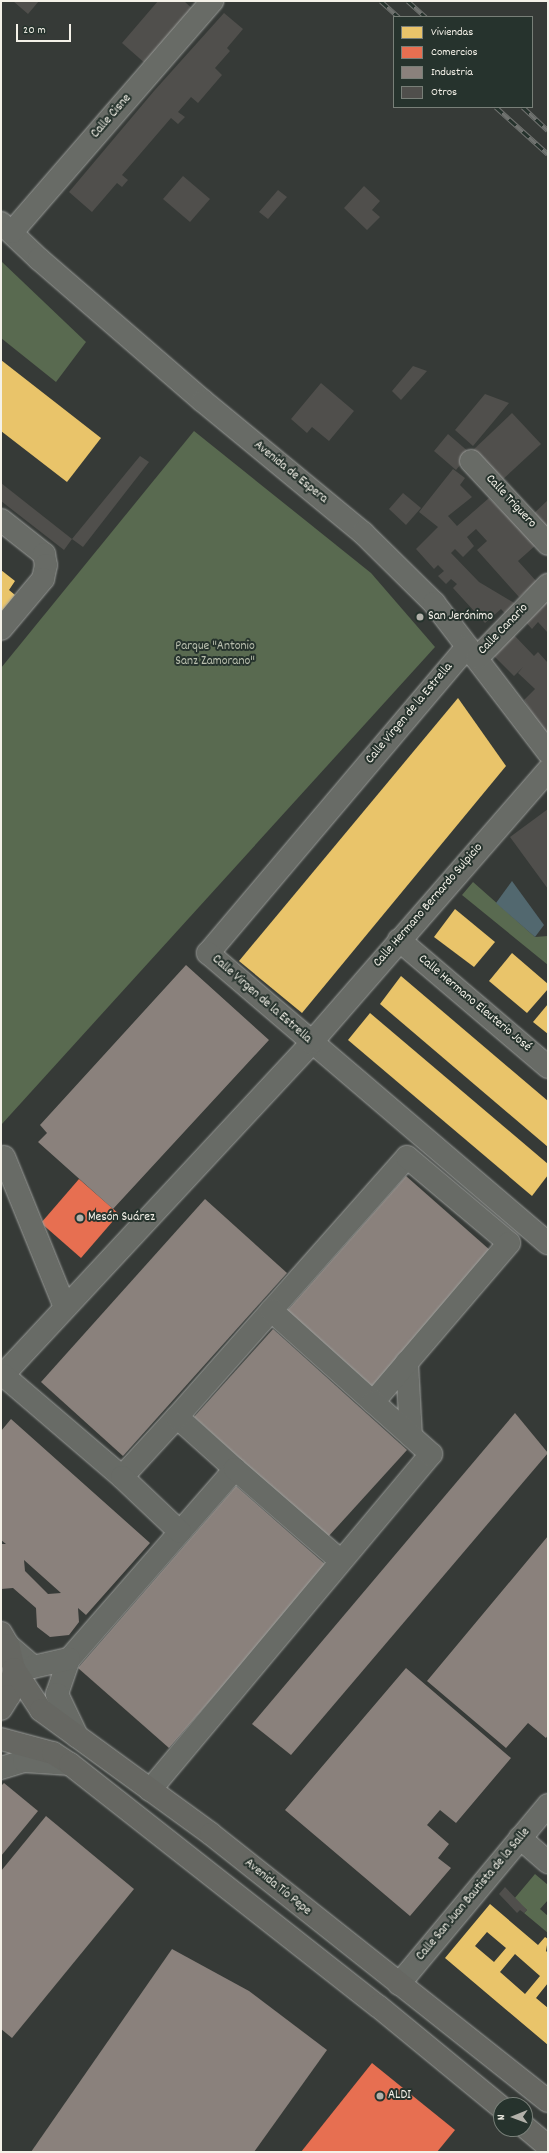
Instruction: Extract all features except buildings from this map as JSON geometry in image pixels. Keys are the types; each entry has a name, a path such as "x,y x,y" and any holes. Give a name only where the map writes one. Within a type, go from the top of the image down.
{"main road":[{"path":"1,1709 9,1696 14,1669 5,1639"},
{"name":"Avenida Tío Pepe","path":"14,1669 41,1710 211,1834 548,2100"},
{"path":"1,1739 53,1752 70,1764 378,2006 493,2100"},
{"path":"533,2134 548,2146"}],"street":[{"name":"Calle Cisne","path":"6,228 212,1"},
{"name":"Avenida de Espera","path":"6,228 39,259 203,401 363,533 434,603 548,752"},
{"name":"Calle Triguero","path":"471,461 548,544"},
{"path":"1,520 44,554 46,565 43,579 1,629"},
{"name":"Calle Canario","path":"472,653 548,585"},
{"name":"Calle Virgen de la Estrella","path":"472,653 208,953 311,1043 548,1243"},
{"name":"Calle Hermano Bernardo Sulpicio","path":"2,1376 311,1043 548,770"},
{"name":"Calle Hermano Eleuterio José","path":"399,940 548,1067"},
{"path":"4,1157 66,1307"},
{"path":"122,1477 407,1157 509,1243 373,1402"},
{"path":"150,1790 431,1454 271,1310"},
{"path":"407,1362 411,1436"},
{"path":"2,1376 122,1477 180,1532"},
{"path":"177,1417 341,1561"},
{"path":"77,1736 57,1694 69,1659 235,1469"},
{"path":"5,1639 33,1667 69,1659"},
{"path":"1,1768 24,1761 70,1764"},
{"name":"Calle San Juan Bautista de la Salle","path":"400,1984 548,1806"},
{"path":"520,1838 548,1862"}],"green space":[{"path":"1,261 86,342 56,382 1,338"},
{"name":"Parque \"Antonio Sanz Zamorano\"","path":"194,431 371,573 435,647 1,1125 1,668"},
{"path":"473,882 535,937 548,936 548,965 462,895"},
{"path":"535,1874 548,1885 548,1900 540,1909 548,1916 548,1933 524,1913 527,1910 514,1899"}],"water":[{"path":"512,881 544,925 535,937 496,903"}],"railway":[{"path":"381,1 398,16"},
{"path":"408,1 425,16"},
{"path":"497,108 548,154"},
{"path":"524,108 548,130"}],"place":[{"name":"San Jerónimo","path":"420,617"},
{"name":"Mesón Suárez","path":"80,1218"},
{"name":"ALDI","path":"380,2096"}]}
